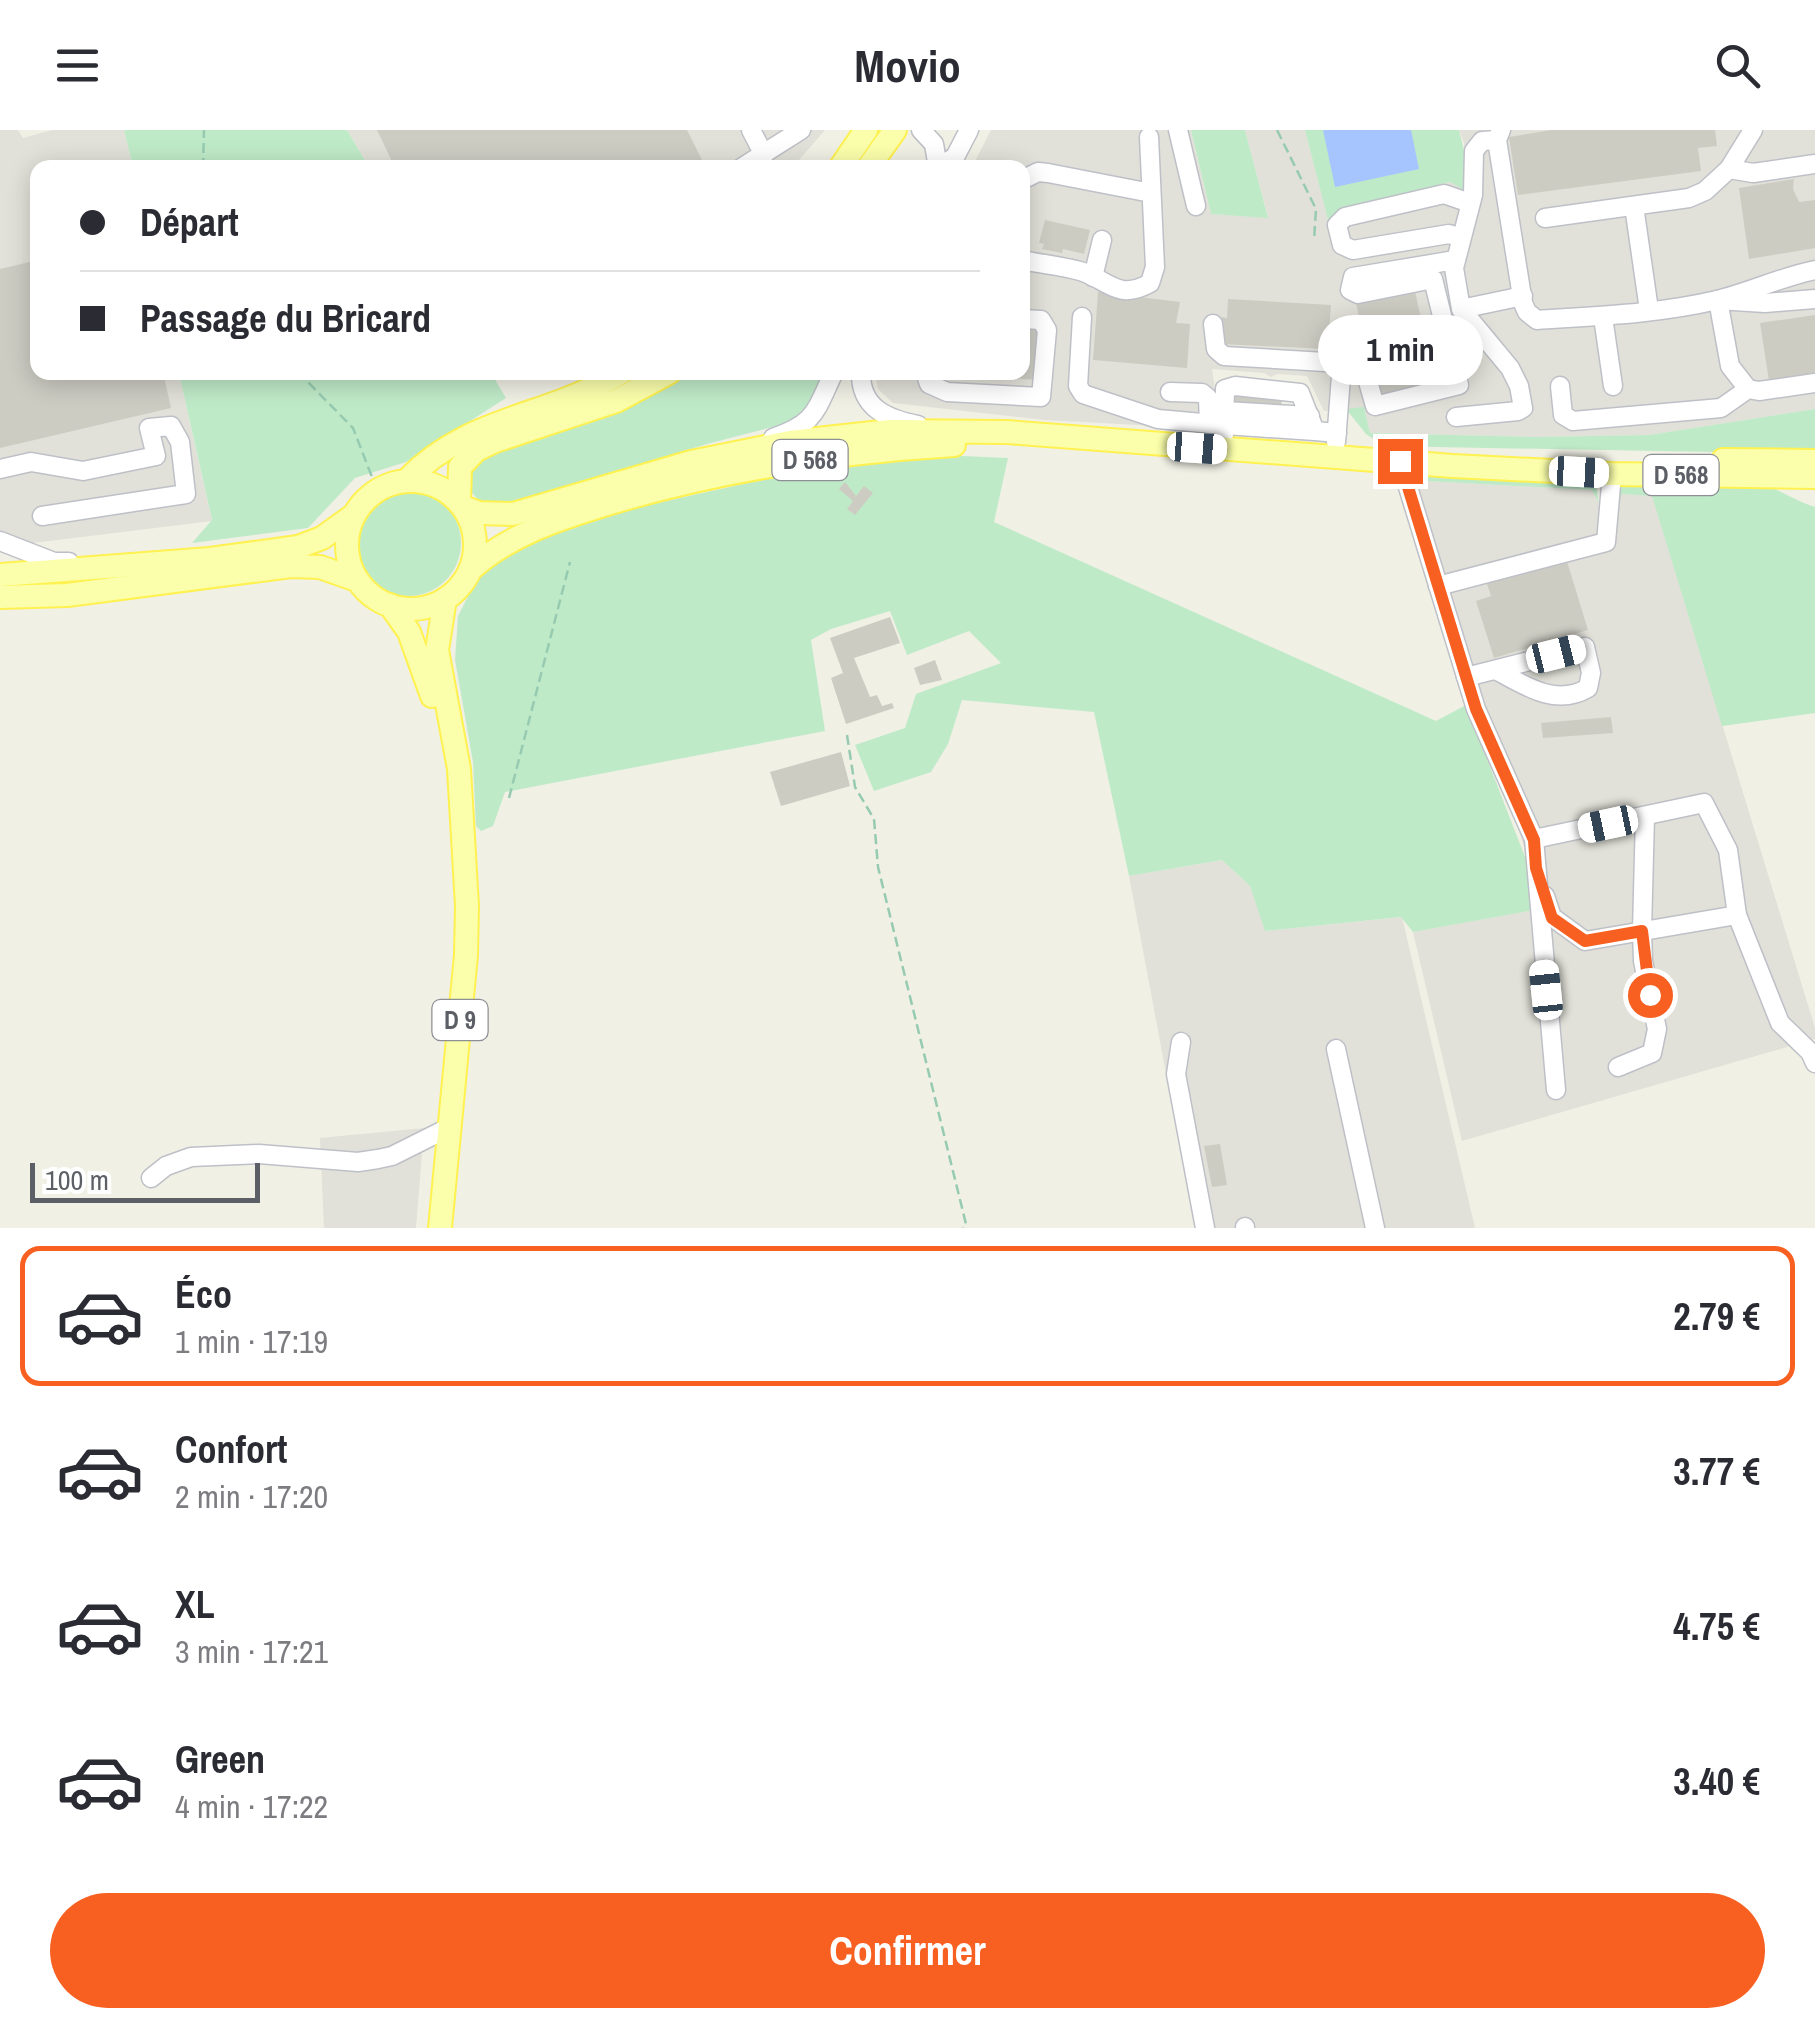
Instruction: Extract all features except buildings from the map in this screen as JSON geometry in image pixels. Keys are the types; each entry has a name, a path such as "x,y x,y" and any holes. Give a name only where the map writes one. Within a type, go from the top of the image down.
{"main road":[{"path":"845,160 866,130"},
{"path":"874,160 895,130"},
{"path":"406,480 461,437 544,410 606,380"},
{"path":"1,579 67,595 290,566 320,567 357,580 390,605 428,607 445,599 464,582 470,570 475,538 461,504 460,467 476,450 616,401 655,380"},
{"name":"D 568","path":"461,504 479,514 513,514 725,455 839,436 943,430 1612,474 1815,477"},
{"name":"D 568","path":"470,570 519,536 580,512 664,487 766,467 838,455 1005,441 1171,446"},
{"name":"D 568","path":"1400,461 1815,461"},
{"path":"1,579 298,547 322,538 354,515 377,490 406,480 444,489 461,504"},
{"path":"354,515 347,548 357,580"},
{"name":"D 9","path":"440,1228 466,955 466,858 459,769 437,650 445,599"},
{"name":"D 9","path":"390,605 421,658 462,812"}],"street":[{"path":"751,130 764,155"},
{"path":"755,160 801,130"},
{"path":"921,130 934,144 937,160"},
{"path":"948,160 955,156 969,130"},
{"path":"1178,130 1196,206"},
{"path":"1545,218 1689,198 1705,191 1730,169 1753,130"},
{"path":"1456,417 1518,412 1522,408 1519,386 1510,368 1461,308 1455,268 1470,204 1474,152 1482,142 1499,135 1522,296 1527,312 1537,320 1603,317 1718,300 1777,278 1815,270"},
{"path":"1030,262 1084,272 1111,287 1136,289 1150,283 1155,267 1149,137"},
{"path":"1150,164 1186,162"},
{"path":"1730,169 1754,173 1815,164"},
{"path":"1030,176 1048,173 1151,193"},
{"path":"1462,238 1449,234 1353,250 1342,245 1337,225 1345,216 1444,194 1470,204"},
{"path":"1634,206 1649,310"},
{"path":"1093,276 1102,240"},
{"path":"1455,268 1432,279 1358,294 1350,290 1352,277 1455,268"},
{"path":"1363,364 1375,406 1455,388 1458,380 1432,279"},
{"path":"1461,308 1522,296"},
{"path":"1718,300 1765,304 1815,298"},
{"path":"1718,300 1730,366 1748,389 1759,392 1815,383"},
{"path":"1082,317 1078,386 1084,394 1158,418 1300,394 1312,424"},
{"path":"1603,317 1613,386"},
{"path":"928,380 947,392 1040,396 1044,392 1047,330 1041,320 1030,319"},
{"path":"1213,324 1216,349 1224,356 1342,364 1336,458"},
{"path":"1447,334 1477,329"},
{"path":"616,401 642,380"},
{"path":"725,455 803,427 816,411 830,380"},
{"path":"862,380 865,398 875,410 904,422 943,430"},
{"path":"1560,386 1564,416 1573,422 1722,408 1748,389"},
{"path":"1170,392 1253,404 1337,433"},
{"path":"1223,450 1253,404"},
{"path":"0,468 31,462 84,471 156,456 149,428 171,426 180,442 186,494 42,516"},
{"path":"1400,461 1476,709 1534,840 1556,1090"},
{"path":"1438,586 1606,542 1612,474"},
{"path":"0,541 54,562 210,558"},
{"path":"1466,677 1585,647 1591,672 1588,688 1574,696 1556,696 1532,689 1496,670"},
{"path":"1534,840 1704,803 1728,850 1737,915 1780,1023 1810,1052 1815,1063"},
{"path":"1618,1066 1652,1053 1658,1029 1642,931 1645,816"},
{"path":"1536,868 1552,918 1585,941 1737,915"},
{"path":"1181,1042 1176,1074 1205,1228"},
{"path":"1336,1049 1375,1228"},
{"path":"151,1178 166,1166 191,1157 259,1154 358,1162 378,1160 450,1126"}],"path":[{"path":"204,130 204,160"},
{"path":"1277,130 1316,210 1314,240"},
{"path":"306,380 353,428 377,490"},
{"path":"509,798 570,562"},
{"path":"847,735 855,787 874,819 878,867 964,1228"}],"shaded area":[{"path":"0,130 18,130 23,138 52,130 124,130 131,160 30,160 30,380 181,380 212,521 0,547"},
{"path":"347,130 825,130 799,160 365,160"},
{"path":"991,130 1191,130 1211,214 1268,217 1245,130 1305,130 1328,219 1341,208 1450,182 1464,189 1464,143 1459,130 1815,130 1815,409 1649,435 1370,433 1364,408 1324,411 1307,376 1271,377 1264,373 1212,369 1219,416 1157,426 1044,420 893,403 878,389 876,380 1030,380 1030,160 976,160"},
{"path":"1425,481 1592,490 1599,503 1616,506 1621,494 1652,495 1815,1028 1815,1039 1462,1141 1413,932 1533,910 1534,880 1415,489"},
{"path":"1222,860 1250,886 1266,931 1402,917 1475,1228 1195,1228 1129,876"},
{"path":"424,1128 416,1228 324,1228 320,1138"}],"green space":[{"path":"124,130 347,130 365,160 131,160"},
{"path":"1191,130 1245,130 1268,218 1211,214"},
{"path":"1305,130 1459,130 1465,154 1464,190 1450,182 1341,208 1328,220"},
{"path":"181,380 495,380 506,398 406,462 355,478 308,528 192,543 212,520"},
{"path":"670,380 822,380 807,408 788,423 509,504 482,504 467,487 472,464 487,456 582,425"},
{"path":"1364,407 1370,433 1534,437 1649,435 1815,409 1815,454 1384,446 1366,434 1346,409"},
{"path":"940,455 1008,458 994,522 1436,721 1466,705 1534,880 1534,910 1413,932 1401,917 1265,931 1250,886 1222,860 1129,876 1094,712 962,700 948,744 931,772 874,791 855,745 905,728 916,694 1001,663 969,631 907,655 890,611 831,629 811,640 825,731 505,792 493,826 481,831 476,826 473,762 455,660 458,616 477,579 517,546 584,519 816,468"},
{"path":"1430,471 1587,481 1596,486 1599,503 1592,490 1425,481 1415,489"},
{"path":"1623,484 1763,484 1815,507 1815,713 1722,726 1652,496 1622,494 1617,506 1616,492"},
{"path":"408,490 428,494 446,505 457,523 461,543 457,563 446,581 428,592 408,596 388,592 370,581 359,563 355,543 359,523 370,505 388,494"}],"water":[{"path":"1323,130 1411,130 1419,169 1335,187"}],"route":[{"path":"1400,461 1476,709 1534,840 1536,868 1552,918 1585,941 1642,931 1650,995"}]}
